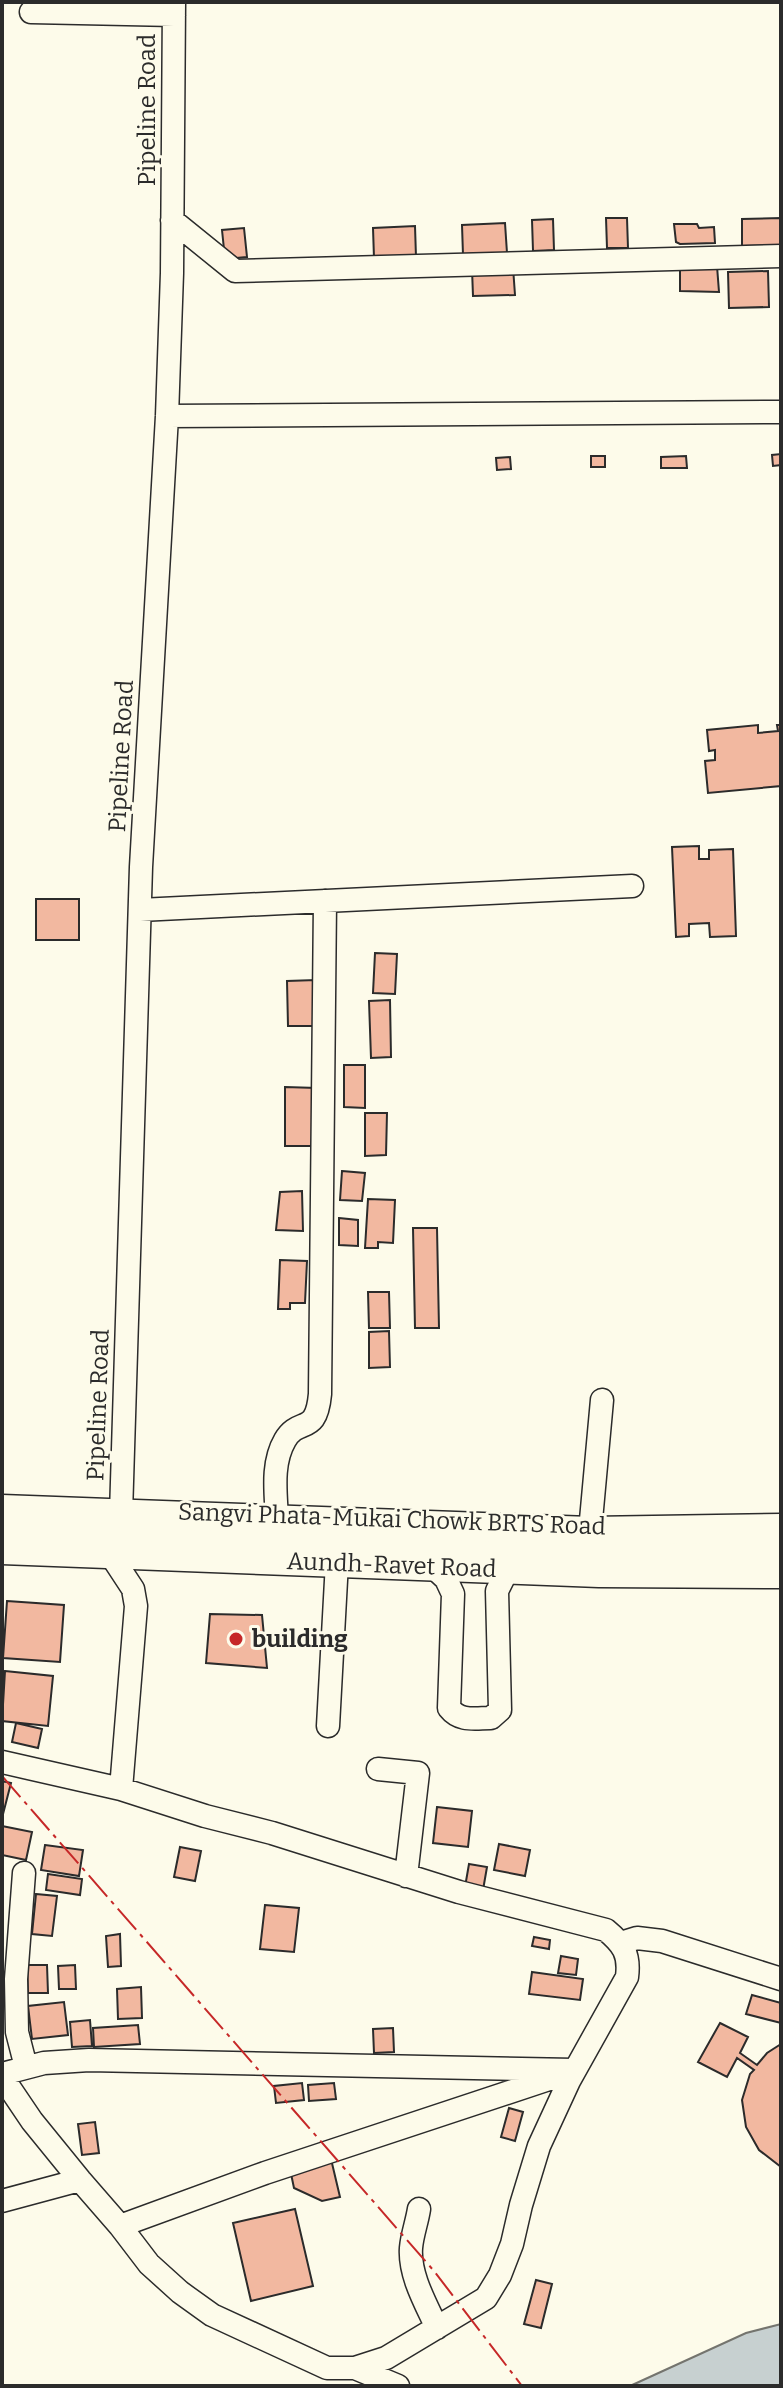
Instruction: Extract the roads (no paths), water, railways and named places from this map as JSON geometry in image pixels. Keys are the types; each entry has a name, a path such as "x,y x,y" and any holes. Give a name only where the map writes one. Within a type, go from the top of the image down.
{"main road":[{"name":"Aundh-Ravet Road","path":"2,1509 590,1531 781,1528"},
{"name":"Aundh-Ravet Road","path":"2,1550 599,1573 781,1574"}],"street":[{"path":"31,12 174,8"},
{"name":"Pipeline Road","path":"121,1514 140,910 167,416 174,8"},
{"path":"172,220 235,271 781,256"},
{"path":"167,416 781,412"},
{"path":"140,910 632,886"},
{"path":"277,1520 275,1478 278,1457 285,1438 295,1429 309,1424 318,1411 320,1394 325,901"},
{"path":"590,1531 602,1400"},
{"name":"Sangvi Phata-Mukai Chowk BRTS Road","path":"2,1530 600,1553 781,1553"},
{"path":"110,1554 133,1589 136,1606 121,1789"},
{"path":"328,1726 337,1562"},
{"path":"432,1566 446,1579 453,1594 449,1708 456,1716 465,1718 491,1718 500,1710 497,1591 508,1569"},
{"path":"2,1762 121,1789 459,1892 606,1930 621,1943 629,1963 627,1977 574,2070 539,2146 512,2244 500,2275 486,2298 386,2358 355,2368 327,2368 212,2315 180,2292 149,2264 2,2081"},
{"path":"378,1769 418,1773 406,1876"},
{"path":"24,1873 16,1979 17,2032 26,2067"},
{"path":"621,1943 637,1938 662,1941 781,1979"},
{"path":"2,2074 44,2063 89,2060 574,2070"},
{"path":"120,2226 265,2173 574,2070"},
{"path":"2,2201 80,2180"},
{"path":"419,2209 411,2249 421,2293 437,2328"},
{"path":"355,2368 398,2386"}],"place":[{"name":"building","path":"236,1639"}]}
